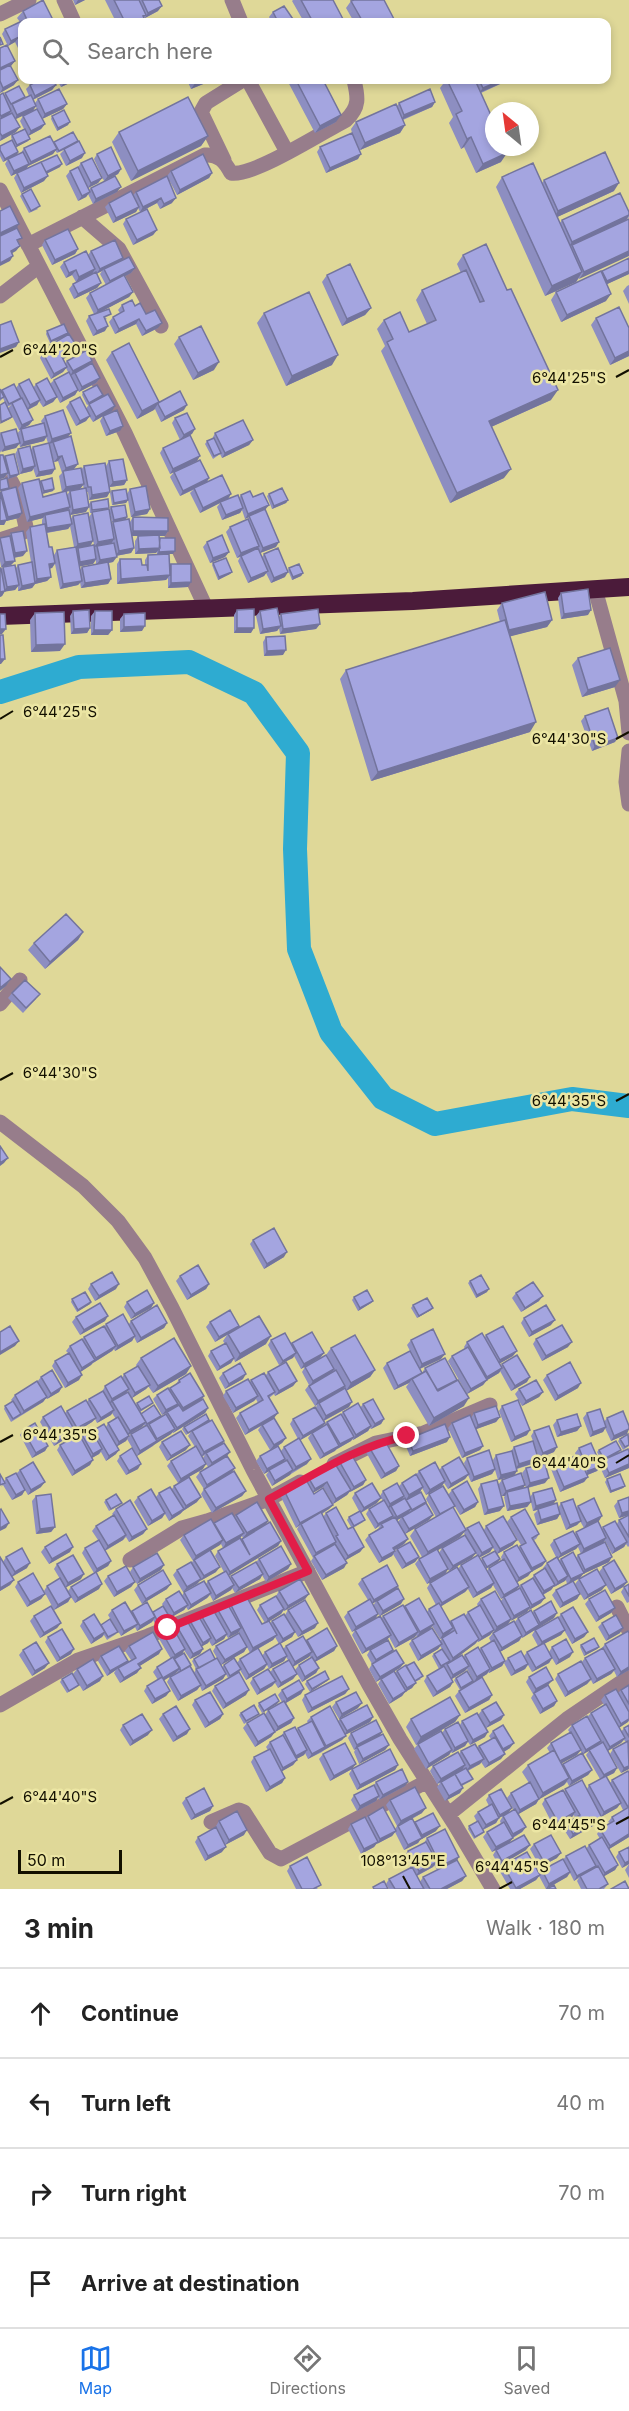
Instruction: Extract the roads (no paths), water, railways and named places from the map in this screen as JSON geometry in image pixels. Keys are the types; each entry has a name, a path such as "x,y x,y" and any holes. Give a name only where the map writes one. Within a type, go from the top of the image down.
{"highway":[{"path":"0,616 413,601 629,587"}],"street":[{"path":"0,14 29,0"},
{"path":"64,0 72,18"},
{"path":"232,0 239,18"},
{"path":"238,84 209,101 201,112 231,173 236,174 260,166 346,120 354,113 358,103 355,84"},
{"path":"247,84 287,152"},
{"path":"28,245 205,155 224,160"},
{"path":"0,190 125,433 206,608"},
{"path":"82,217 119,249 161,326"},
{"path":"0,296 39,266"},
{"path":"0,540 24,532 26,527 19,496 11,481"},
{"path":"595,589 626,700 629,733"},
{"path":"629,751 626,782 629,804"},
{"path":"0,1004 20,980"},
{"path":"0,1122 83,1186 118,1221 145,1258 269,1499 394,1730 493,1889"},
{"path":"129,1560 182,1528 269,1499 376,1443 424,1433 490,1406"},
{"path":"0,1705 78,1660 148,1636 308,1571"},
{"path":"617,1607 629,1631"},
{"path":"448,1814 567,1719 629,1677"},
{"path":"211,1822 239,1810 244,1812 270,1853 281,1858 426,1782"}],"waterway":[{"path":"0,692 79,667 189,662 254,693 298,753 295,849 299,949 331,1032 383,1098 435,1124 572,1099 629,1106"}]}
